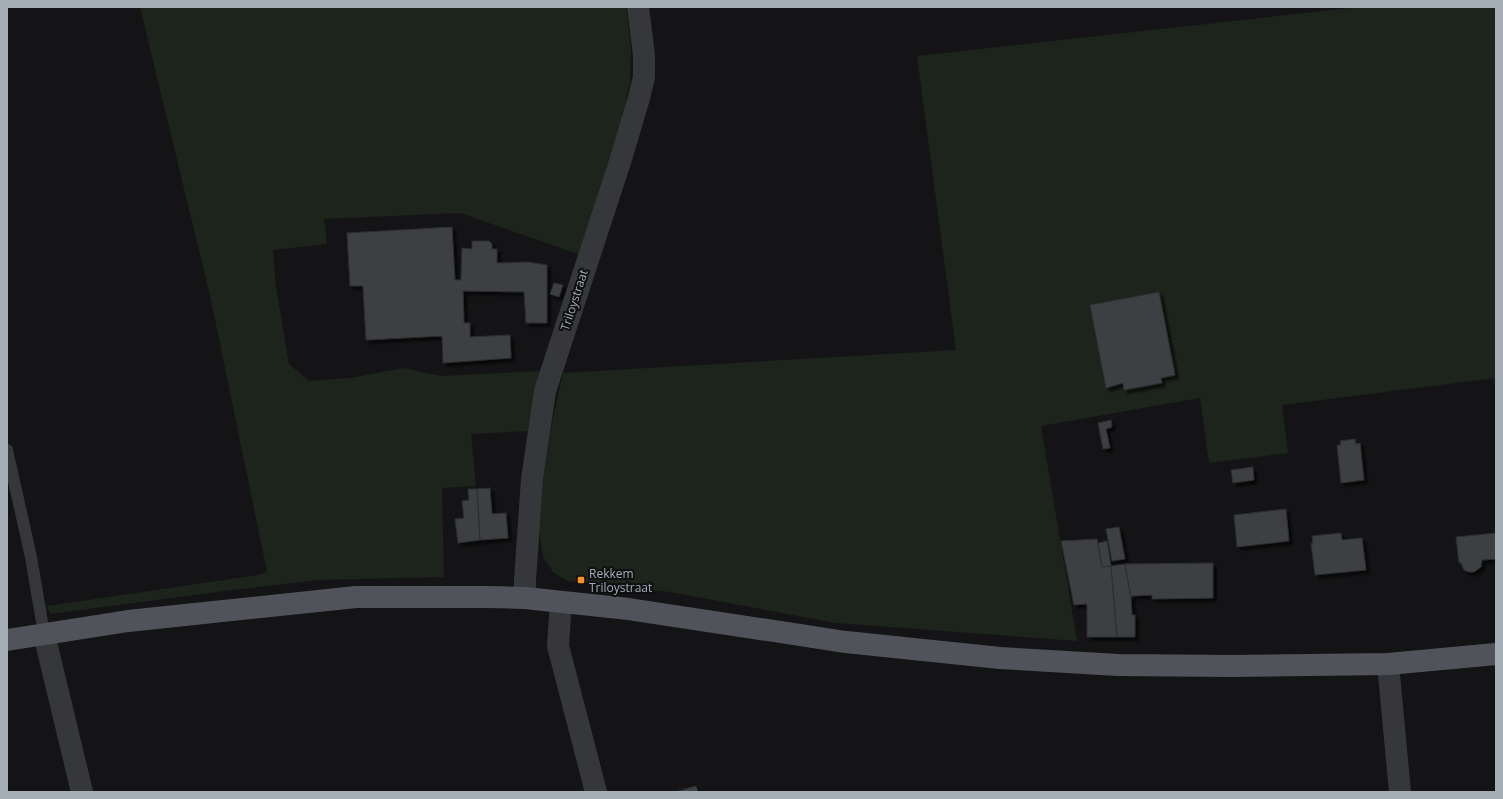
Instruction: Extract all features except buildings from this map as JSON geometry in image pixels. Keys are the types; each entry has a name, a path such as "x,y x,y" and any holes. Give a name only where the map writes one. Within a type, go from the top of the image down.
{"main road":[{"path":"7,640 136,620 356,597 525,598 636,610 846,642 1000,658 1118,665 1232,666 1388,664 1496,654"}],"street":[{"name":"Triloystraat","path":"525,598 532,479 545,391 620,162 644,78 644,55 638,7"},
{"path":"561,602 558,646 596,792"},
{"path":"44,634 82,792"},
{"path":"1388,664 1400,792"}],"lane":[{"path":"7,450 31,556 44,634"}],"shaded area":[{"path":"140,7 626,7 631,49 630,82 622,120 581,255 460,213 324,219 327,244 273,250 276,287 289,364 309,381 350,378 403,368 441,376 540,371 530,431 471,434 476,486 442,488 444,577 318,580 50,614 47,606 257,575 267,572 211,300"},
{"path":"1359,7 1496,7 1496,378 1282,405 1288,453 1209,463 1200,398 1041,426 1077,641 836,623 670,592 567,581 553,572 543,557 539,531 541,494 550,433 563,373 956,350 917,56"}],"place":[{"name":"Rekkem Triloystraat","path":"581,580"}]}
